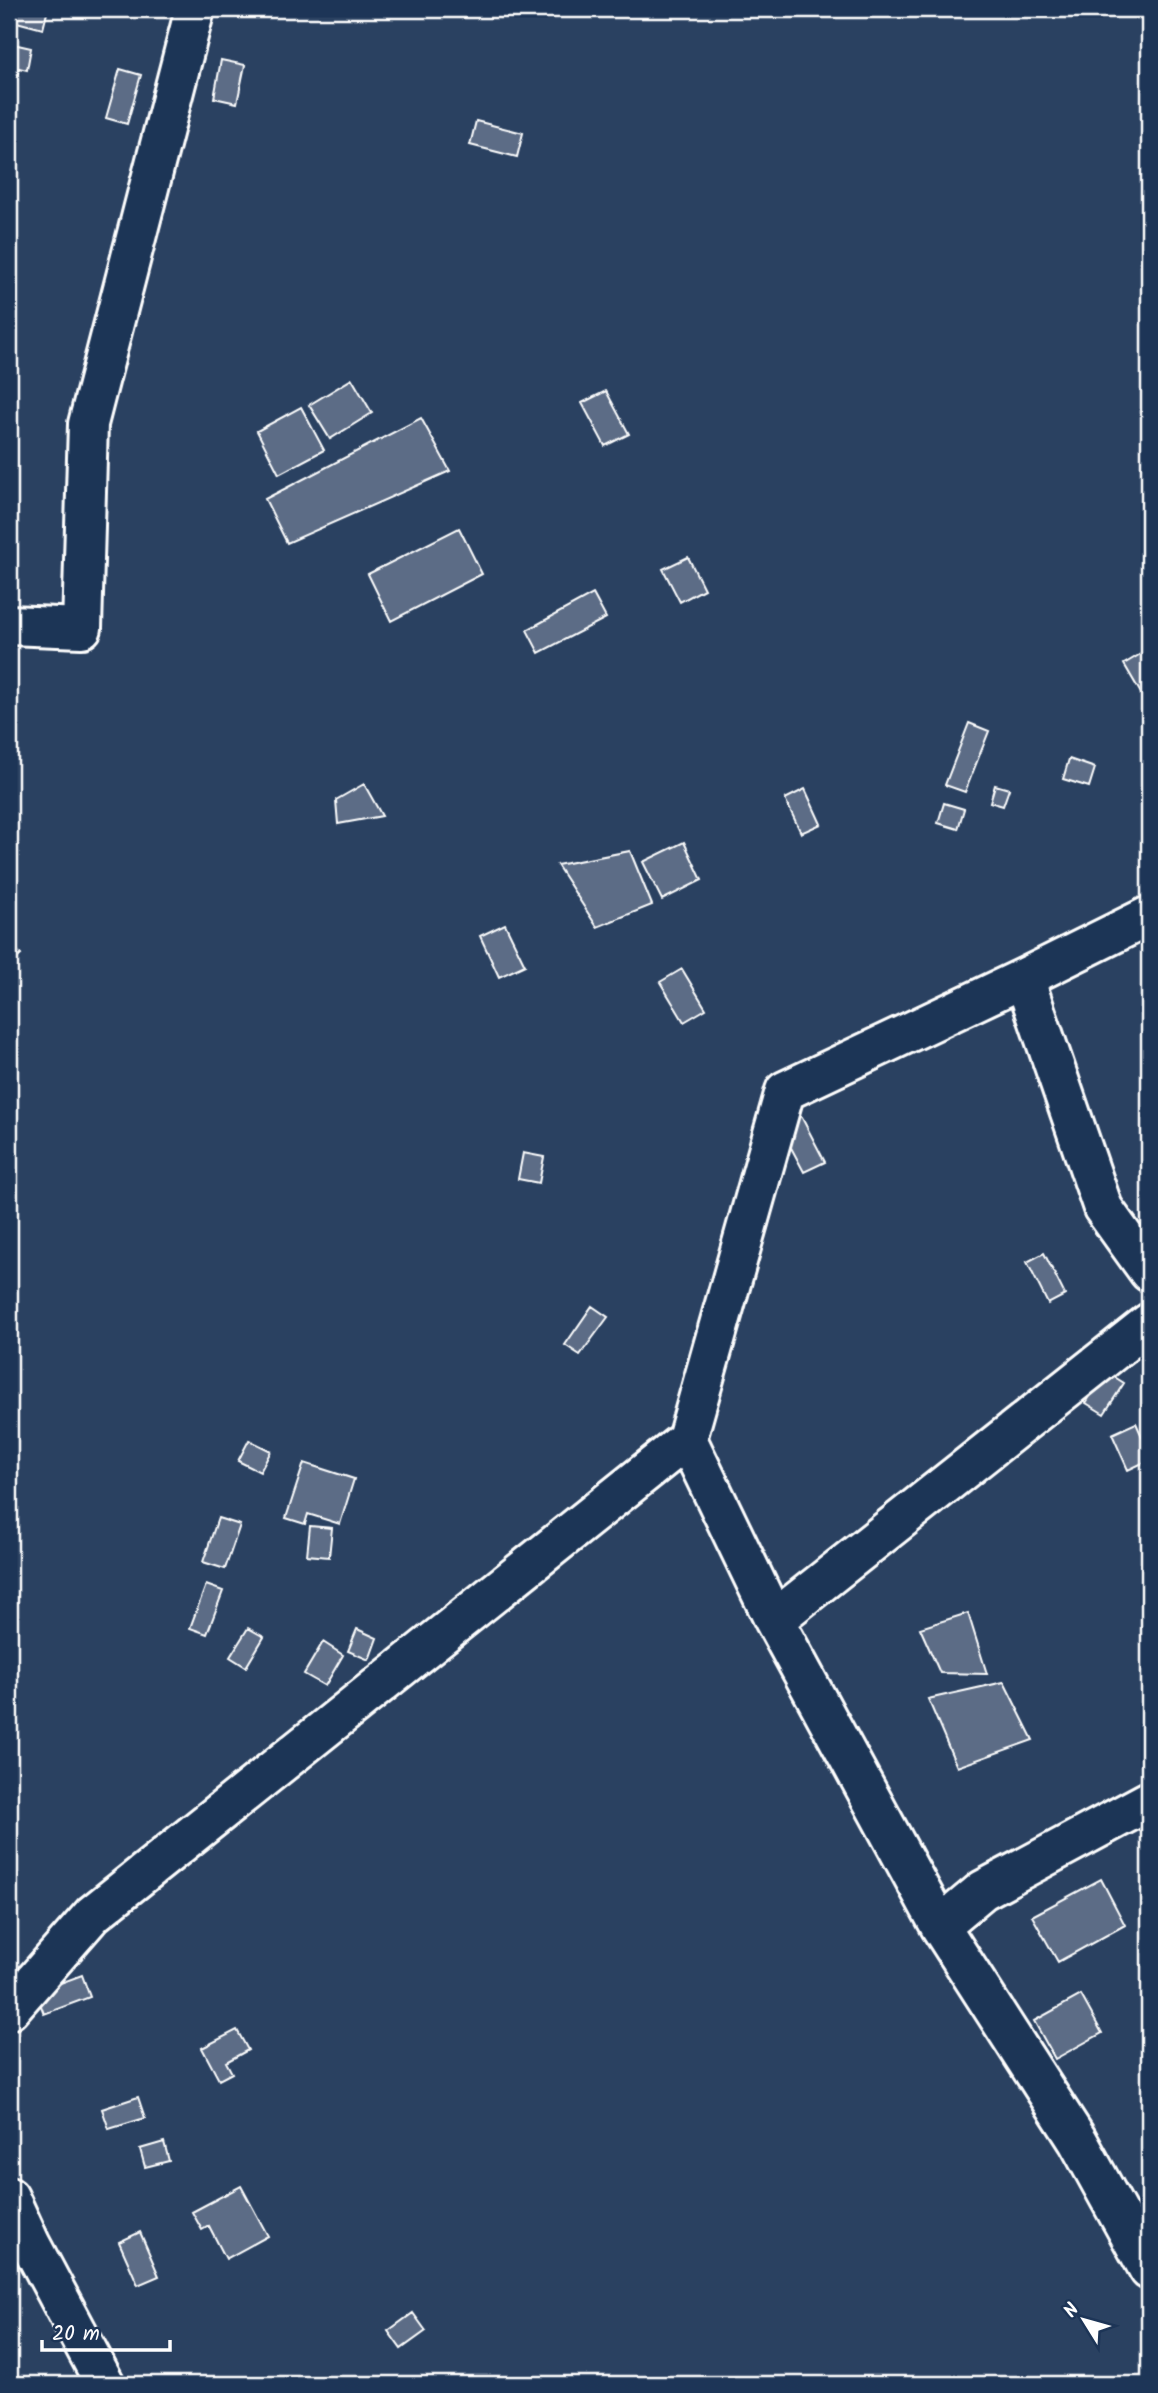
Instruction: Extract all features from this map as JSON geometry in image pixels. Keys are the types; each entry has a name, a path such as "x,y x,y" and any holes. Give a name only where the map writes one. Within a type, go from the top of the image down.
{"street":[{"path":"9,625 82,628 88,424 195,9"},
{"path":"9,2010 93,1914 687,1439 785,1091 1149,916"},
{"path":"1024,978 1103,1209 1149,1272"},
{"path":"774,1620 1149,1323"},
{"path":"687,1439 774,1620 940,1926 1078,2141 1147,2262"},
{"path":"940,1926 983,1890 1149,1801"},
{"path":"9,2197 30,2243 104,2384"}],"building":[{"path":"9,9 48,9 43,29 9,20"},
{"path":"9,43 31,48 27,70 19,68 13,94 9,93"},
{"path":"221,60 245,65 237,103 214,98"},
{"path":"120,69 141,75 127,124 106,118"},
{"path":"476,121 523,133 517,157 470,145"},
{"path":"352,379 372,413 330,439 309,405"},
{"path":"606,391 629,434 605,446 582,403"},
{"path":"301,407 324,450 279,474 257,431"},
{"path":"421,418 450,471 287,543 265,499"},
{"path":"459,528 482,574 391,621 368,574"},
{"path":"688,557 704,589 680,602 663,569"},
{"path":"593,594 606,618 539,653 527,630"},
{"path":"1149,649 1149,707 1124,664"},
{"path":"969,723 989,731 965,792 945,785"},
{"path":"1069,759 1095,768 1089,787 1063,779"},
{"path":"364,784 382,816 338,824 336,800"},
{"path":"995,785 1009,789 1003,806 990,802"},
{"path":"805,789 821,824 801,833 785,799"},
{"path":"944,803 964,809 958,829 938,823"},
{"path":"684,842 702,880 662,900 643,862"},
{"path":"630,851 652,905 597,927 557,865"},
{"path":"505,924 525,965 499,977 480,936"},
{"path":"9,940 21,955 9,965"},
{"path":"682,969 706,1009 684,1022 660,982"},
{"path":"801,1116 825,1162 804,1172 780,1127"},
{"path":"523,1153 544,1157 539,1183 518,1179"},
{"path":"1044,1253 1065,1295 1048,1304 1027,1262"},
{"path":"592,1306 608,1317 580,1355 565,1345"},
{"path":"1105,1371 1124,1383 1104,1414 1086,1403"},
{"path":"1136,1423 1149,1452 1149,1460 1128,1470 1112,1434"},
{"path":"249,1440 271,1451 260,1472 238,1461"},
{"path":"304,1463 354,1479 340,1524 308,1514 305,1524 286,1518"},
{"path":"218,1518 240,1525 225,1569 203,1562"},
{"path":"310,1526 332,1528 329,1557 307,1555"},
{"path":"206,1585 223,1591 207,1634 190,1628"},
{"path":"968,1613 987,1674 940,1673 920,1628"},
{"path":"248,1628 264,1637 246,1667 230,1657"},
{"path":"357,1629 377,1638 369,1660 348,1651"},
{"path":"323,1642 343,1655 325,1686 304,1674"},
{"path":"1004,1682 1033,1740 957,1767 928,1699"},
{"path":"1101,1879 1125,1925 1058,1962 1032,1916"},
{"path":"82,1975 90,1997 44,2014 36,1992"},
{"path":"1081,1995 1102,2033 1055,2059 1034,2021"},
{"path":"237,2030 248,2050 226,2062 232,2073 219,2080 202,2048"},
{"path":"138,2097 145,2118 109,2129 102,2109"},
{"path":"164,2142 169,2161 145,2167 140,2149"},
{"path":"241,2186 268,2236 226,2259 209,2226 202,2230 192,2212"},
{"path":"140,2232 159,2276 138,2285 119,2242"},
{"path":"413,2313 426,2331 401,2349 388,2331"}]}
